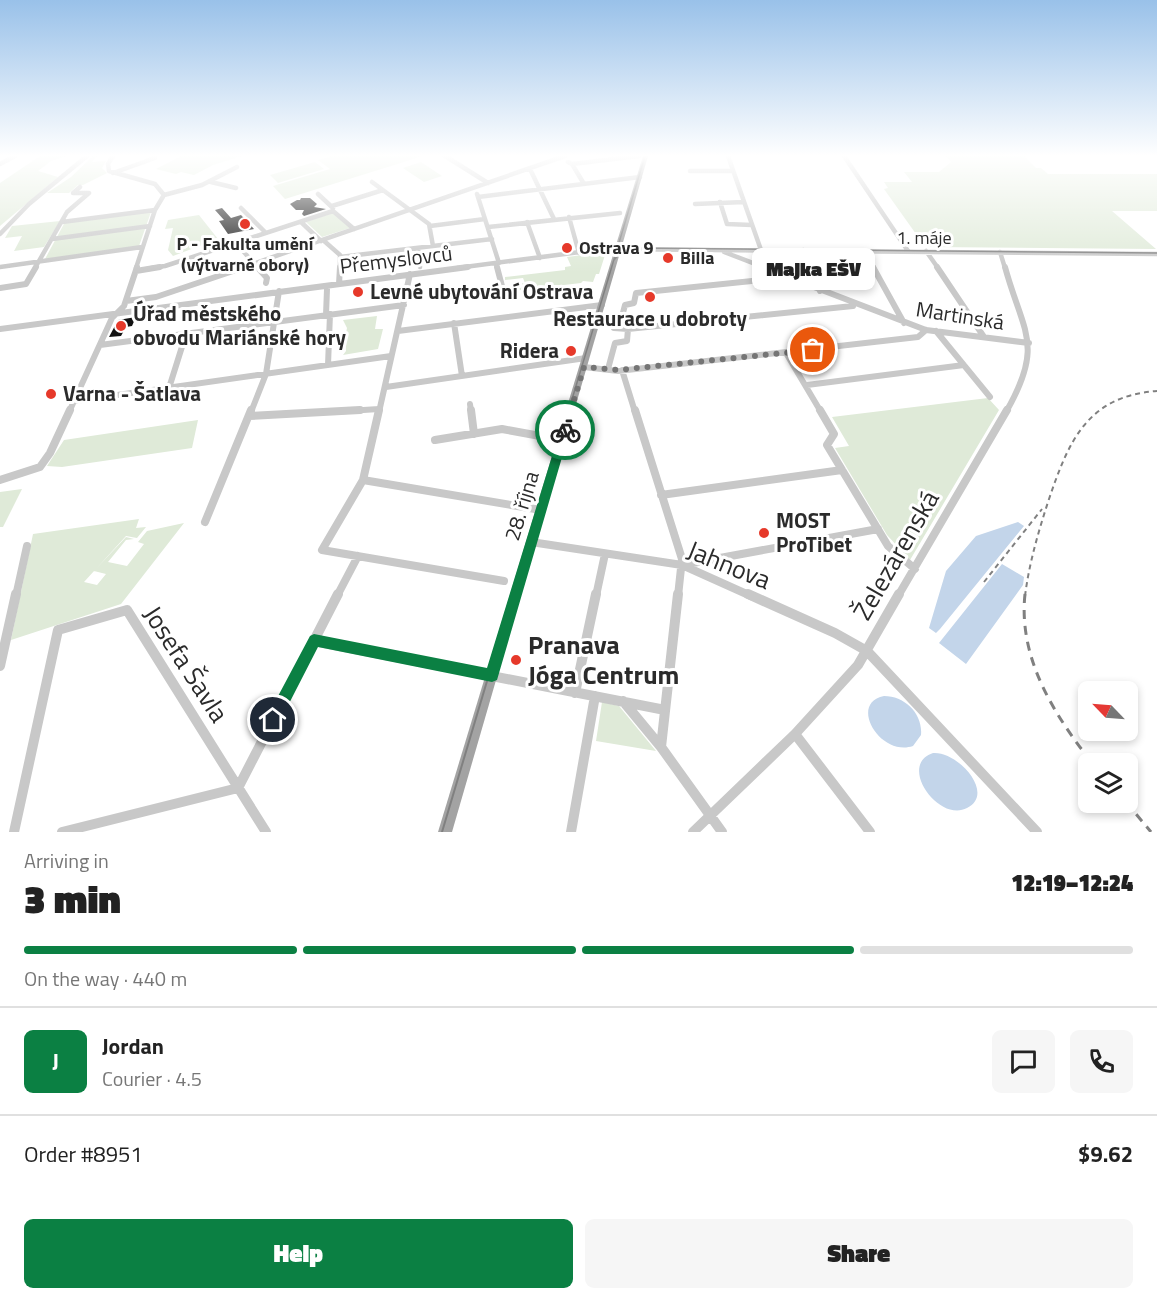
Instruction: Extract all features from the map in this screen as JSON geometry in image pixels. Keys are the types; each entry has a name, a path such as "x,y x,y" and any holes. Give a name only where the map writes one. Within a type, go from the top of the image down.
{"main road":[{"name":"28. října","path":"445,832 635,195"}],"street":[{"path":"0,234 3,227 40,195"},
{"path":"0,288 26,284 67,212 87,195"},
{"path":"0,480 43,465 112,318 126,301 155,210 164,195"},
{"path":"319,195 354,229"},
{"path":"136,270 165,266 301,222 370,195"},
{"path":"390,195 430,226 433,246"},
{"path":"126,301 173,292 455,195"},
{"path":"495,195 478,197 492,239 502,290"},
{"path":"542,195 554,219"},
{"path":"741,195 761,250"},
{"path":"870,195 908,251"},
{"path":"720,202 727,224 752,225"},
{"path":"695,204 744,202"},
{"path":"241,208 266,233"},
{"path":"62,222 155,210"},
{"path":"488,227 620,213"},
{"path":"569,217 579,253"},
{"path":"430,226 485,219"},
{"path":"301,222 340,257 339,284"},
{"path":"527,222 540,258"},
{"path":"52,239 150,226"},
{"path":"340,257 492,239"},
{"path":"236,243 267,278 266,283"},
{"path":"0,267 142,247"},
{"path":"418,248 420,267"},
{"name":"1. máje","path":"618,249 1157,254"},
{"name":"Přemyslovců","path":"0,329 410,274 618,249"},
{"name":"Martinská","path":"719,250 856,306 926,330 1029,343"},
{"path":"804,250 820,291"},
{"path":"864,251 904,323"},
{"path":"926,252 984,337"},
{"name":"Železárenská","path":"693,832 795,734 854,669 867,651 1017,392 1026,370 1029,343 1024,316 1000,252"},
{"path":"410,274 363,480 322,550 504,581"},
{"path":"784,278 636,293 634,303 625,305 616,328 628,329 856,306"},
{"path":"327,289 328,366"},
{"path":"205,522 266,374 279,291"},
{"path":"173,292 174,305"},
{"path":"100,345 404,305"},
{"path":"398,331 602,305"},
{"path":"454,324 462,376"},
{"path":"608,369 615,343 627,341 628,329"},
{"path":"386,387 558,362 585,362 608,369 622,370 786,353 918,338 926,330"},
{"path":"936,331 990,397"},
{"path":"169,388 186,334"},
{"path":"786,353 834,434 827,445 892,550 915,569"},
{"path":"75,401 391,356"},
{"path":"807,385 964,365"},
{"path":"622,370 682,565 661,747"},
{"path":"470,404 474,434"},
{"path":"249,416 379,409"},
{"path":"435,440 502,429 562,440"},
{"path":"662,495 842,470"},
{"path":"363,480 541,510"},
{"path":"682,565 878,529"},
{"name":"Jahnova","path":"531,542 682,565 835,633 867,651 1036,832"},
{"path":"0,666 27,546"},
{"path":"575,693 605,554"},
{"path":"62,832 238,788 358,556"},
{"name":"Josefa Šavla","path":"14,832 57,630 127,610 266,832"},
{"path":"314,640 665,710"},
{"path":"571,832 595,696"},
{"path":"623,701 661,747 722,832"},
{"path":"795,734 870,832"}],"green space":[{"path":"0,195 37,195 0,226"},
{"path":"281,195 298,195 285,199"},
{"path":"888,195 1157,195 1157,211 1112,211 1156,249 930,247 922,235 916,234"},
{"path":"151,212 139,246 45,259 65,222"},
{"path":"333,213 350,228 322,237 306,222"},
{"path":"199,215 218,239 173,256 168,250 173,228 165,229 168,220"},
{"path":"60,221 44,247 14,251 22,236 5,238 12,226"},
{"path":"598,253 605,255 599,274 596,274 593,282 583,281 513,291 511,285 525,283 523,278 505,280 505,277 565,270 565,267 571,266 567,257"},
{"path":"377,316 375,329 383,329 378,349 343,355 346,351 347,328 343,320"},
{"path":"988,398 999,410 910,560 887,535 835,448 849,446 832,417"},
{"path":"198,420 192,448 62,467 47,466 64,440"},
{"path":"22,489 3,527 0,527 0,492"},
{"path":"139,519 136,528 146,527 137,538 126,536 95,569 126,537 134,539 126,540 108,562 127,566 144,544 138,542 147,531 184,523 121,604 11,640 33,534","holes":["94,571 106,574 97,585 84,582"]},
{"path":"602,702 619,706 656,751 596,741"}],"water":[{"path":"1018,522 1024,526 940,629 936,633 929,628 946,571 976,536"},
{"path":"1002,564 1024,577 1023,585 966,664 939,643"},
{"path":"884,696 899,699 916,713 921,735 913,746 901,747 889,744 873,728 869,718 869,708 874,701"},
{"path":"933,753 943,754 953,759 970,774 976,784 977,793 975,802 967,808 956,810 945,807 926,791 919,769 923,759"}],"building":[{"path":"301,198 310,198 317,204 314,207 326,209 304,216 302,214 304,210 296,210 290,204"},
{"name":"P - Fakulta umění (výtvarné obory)","path":"222,208 231,218 241,215 254,229 228,234 219,221 224,220 215,210"},
{"name":"Úřad městského obvodu Mariánské hory","path":"136,317 132,326 126,327 121,336 109,337 118,320"}],"tram line":[{"path":"513,596 633,195"},
{"path":"614,260 622,251 635,248 1157,253"},
{"path":"442,832 513,594"}],"railway":[{"path":"1025,596 1031,560 1044,514 1063,460 1083,426 1113,402 1133,395 1157,391"},
{"path":"984,582 1042,509"},
{"path":"1025,594 1024,618 1033,664 1053,706 1084,753"},
{"path":"1135,813 1151,832"}],"way so far":[{"path":"565,430 584,367 618,370 813,350"}],"place":[{"name":"P - Fakulta umění (výtvarné obory)","path":"245,224"},
{"name":"Ostrava 9","path":"567,248"},
{"name":"Billa","path":"668,258"},
{"name":"Levné ubytování Ostrava","path":"358,292"},
{"name":"Restaurace u dobroty","path":"650,297"},
{"name":"Úřad městského obvodu Mariánské hory","path":"121,326"},
{"name":"Majka EŠV","path":"813,350"},
{"name":"Ridera","path":"571,351"},
{"name":"Varna - Šatlava","path":"51,394"},
{"name":"MOST ProTibet","path":"764,533"},
{"name":"Pranava Jóga Centrum","path":"516,660"}],"route":[{"path":"273,720 314,640 492,675 565,430"}]}
